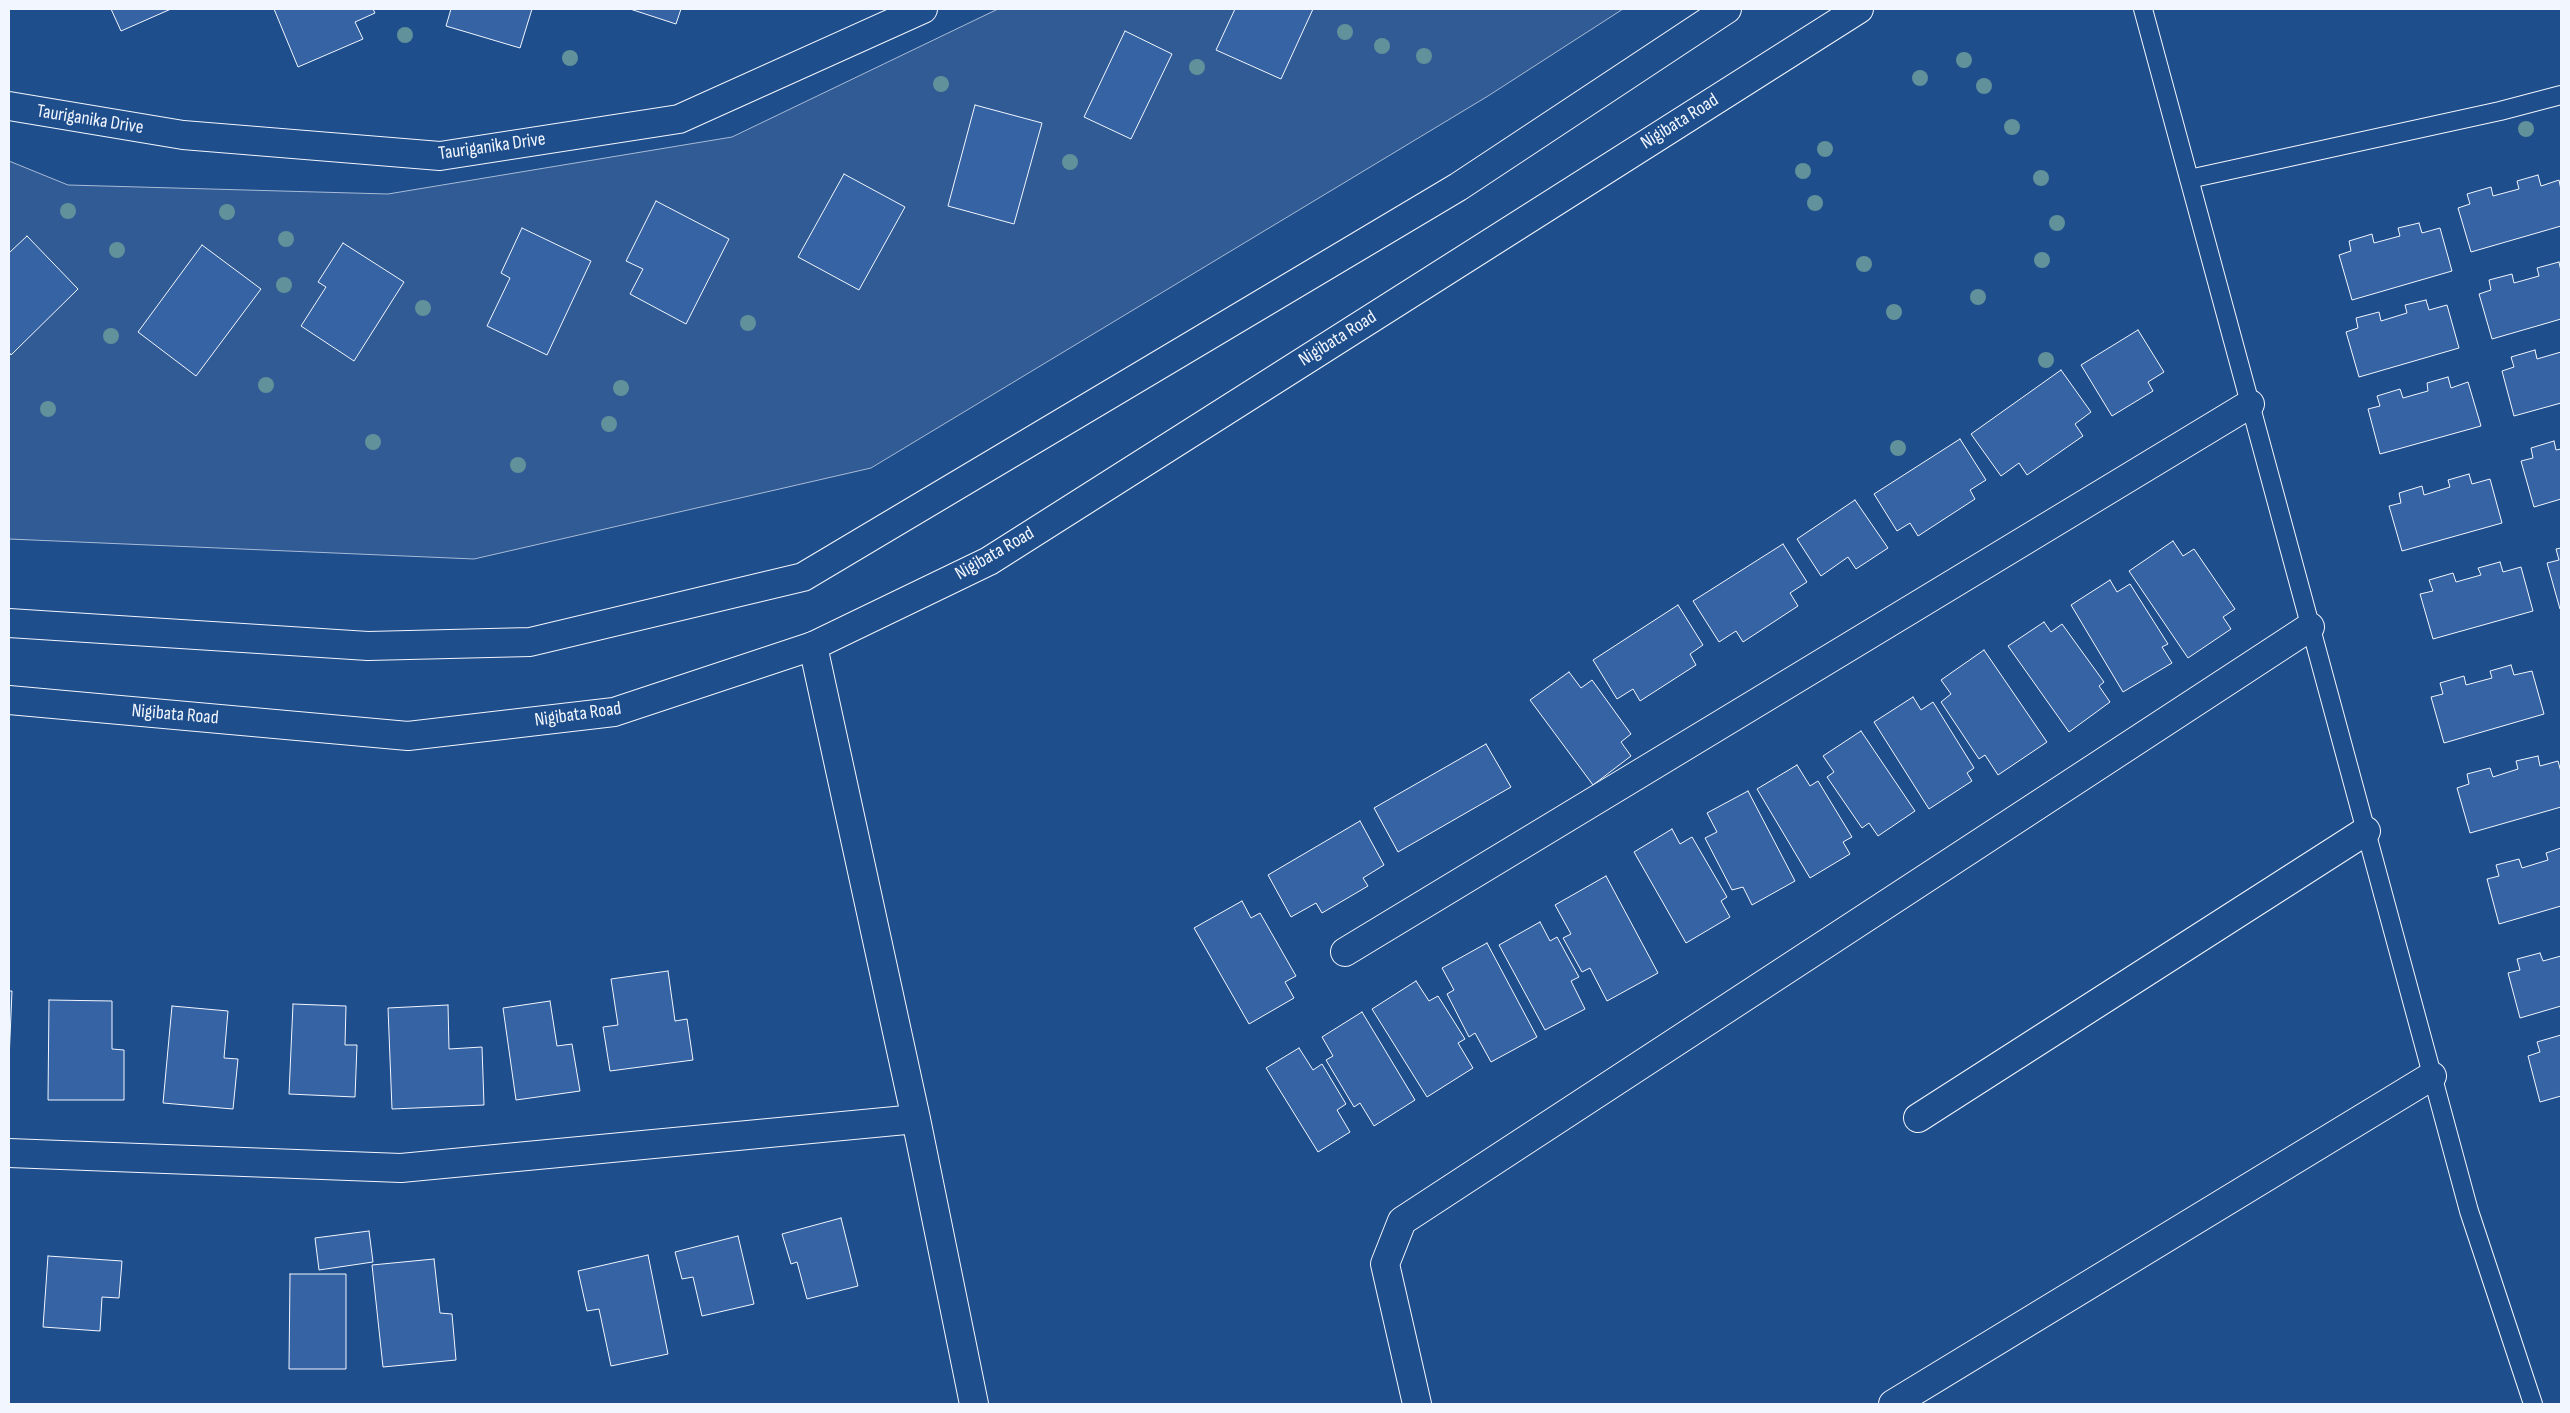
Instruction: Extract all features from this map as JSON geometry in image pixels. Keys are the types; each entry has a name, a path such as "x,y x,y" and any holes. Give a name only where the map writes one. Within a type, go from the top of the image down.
{"street":[{"name":"Tauriganika Drive","path":"9,106 183,136 440,156 679,119 923,9"},
{"path":"9,623 368,646 530,642 803,578 1458,187 1727,9"},
{"name":"Nigibata Road","path":"9,700 408,736 614,712 814,646 989,561 1860,9"},
{"path":"1346,952 2250,404"},
{"path":"1417,1404 1385,1264 1402,1221 2310,627"},
{"path":"814,646 916,1119 974,1404"},
{"path":"1918,1118 2366,830"},
{"path":"1893,1404 2432,1076"},
{"path":"9,1153 401,1168 916,1119"}],"lane":[{"path":"2143,9 2469,1211 2533,1404"},
{"path":"2189,179 2500,111 2561,95"}],"shaded area":[{"path":"998,9 1623,9 1488,96 871,468 474,559 9,539 9,161 68,185 388,194 732,137"}],"building":[{"path":"111,9 171,9 121,31"},
{"path":"274,9 373,9 375,13 355,22 363,39 298,67"},
{"path":"451,9 532,9 520,48 446,26"},
{"path":"630,9 681,9 676,24"},
{"path":"1235,9 1313,9 1281,79 1216,50"},
{"path":"1125,31 1172,54 1131,139 1084,117"},
{"path":"975,105 1042,123 1014,224 948,206"},
{"path":"844,174 905,207 859,290 798,257"},
{"path":"2538,175 2541,186 2559,180 2561,190 2561,226 2471,252 2458,208 2470,204 2467,194 2491,187 2493,196 2519,189 2517,181"},
{"path":"656,201 729,239 686,324 630,294 643,269 626,261"},
{"path":"2419,223 2422,233 2440,228 2452,271 2352,300 2339,255 2351,251 2349,241 2372,234 2374,243 2400,236 2398,228"},
{"path":"522,228 591,261 547,355 487,326 510,278 501,273"},
{"path":"27,236 78,289 11,355 9,352 9,253"},
{"path":"343,243 404,282 354,361 301,326 326,287 318,282"},
{"path":"202,245 261,289 196,376 138,332"},
{"path":"2559,262 2561,271 2561,319 2492,339 2479,294 2491,290 2489,280 2512,274 2514,283 2539,276 2537,268"},
{"path":"2426,300 2429,310 2447,305 2459,348 2359,377 2346,332 2358,328 2356,318 2379,312 2381,321 2407,313 2405,305"},
{"path":"2138,330 2164,372 2148,382 2153,391 2112,416 2081,365"},
{"path":"2535,350 2537,359 2561,352 2561,403 2514,416 2502,371 2514,367 2511,357"},
{"path":"2061,370 2091,412 2075,424 2083,436 2027,475 2019,463 2001,476 1971,434"},
{"path":"2448,377 2451,388 2468,382 2481,426 2380,454 2368,409 2380,406 2377,396 2400,389 2403,398 2428,391 2427,383"},
{"path":"1960,439 1986,480 1970,490 1975,499 1918,536 1910,523 1897,531 1874,494"},
{"path":"2554,441 2556,450 2561,449 2561,499 2534,507 2521,461 2533,458 2531,448"},
{"path":"2469,474 2472,484 2490,479 2502,523 2402,551 2389,506 2401,503 2399,493 2422,486 2424,495 2450,487 2448,480"},
{"path":"1855,500 1888,548 1856,569 1848,557 1821,576 1797,539"},
{"path":"2173,541 2183,556 2194,549 2235,609 2223,617 2231,629 2188,658 2129,571"},
{"path":"1783,544 1807,582 1790,593 1798,606 1743,642 1736,631 1719,642 1693,601"},
{"path":"2561,548 2560,609 2547,563 2559,560 2556,549"},
{"path":"2500,562 2503,572 2521,567 2533,611 2433,639 2420,594 2433,591 2429,580 2453,573 2456,582 2481,575 2478,568"},
{"path":"2110,580 2117,592 2130,584 2168,644 2162,647 2172,663 2123,692 2071,605"},
{"path":"1678,605 1703,645 1690,654 1696,665 1640,701 1633,689 1617,699 1593,660"},
{"path":"2044,622 2051,632 2062,624 2104,682 2099,686 2110,702 2069,732 2008,646"},
{"path":"1984,650 2047,742 1998,775 1985,755 1979,759 1941,702 1951,694 1941,680"},
{"path":"2511,665 2514,675 2532,671 2544,714 2444,743 2431,697 2443,694 2440,683 2464,676 2466,685 2492,678 2490,671"},
{"path":"1569,672 1581,688 1592,680 1631,734 1621,742 1631,756 1593,785 1530,700"},
{"path":"1913,697 1921,710 1933,702 1974,768 1967,773 1972,781 1929,809 1874,722"},
{"path":"1861,731 1915,811 1878,836 1869,823 1862,828 1827,777 1834,772 1823,756"},
{"path":"1486,744 1511,787 1398,852 1374,808"},
{"path":"2538,756 2540,766 2558,761 2561,772 2561,807 2470,833 2457,788 2469,784 2467,774 2490,768 2493,777 2518,769 2516,761"},
{"path":"1797,765 1810,786 1818,781 1852,837 1843,842 1850,854 1810,878 1757,789"},
{"path":"1748,791 1795,881 1752,905 1743,887 1732,890 1705,838 1717,832 1707,813"},
{"path":"1360,821 1384,865 1363,878 1368,886 1322,913 1316,903 1291,917 1268,875"},
{"path":"1672,829 1680,844 1692,837 1727,897 1721,901 1730,917 1686,943 1634,852"},
{"path":"2561,848 2561,906 2499,924 2487,879 2499,876 2496,865 2519,859 2522,868 2548,860 2546,853"},
{"path":"1606,876 1658,973 1607,1001 1590,968 1582,972 1563,938 1571,934 1555,905"},
{"path":"1242,901 1251,918 1260,913 1296,976 1285,982 1294,998 1249,1024 1194,928"},
{"path":"1540,922 1550,941 1557,937 1579,977 1571,981 1585,1009 1545,1030 1499,945"},
{"path":"1487,943 1537,1037 1491,1062 1475,1033 1469,1037 1447,994 1454,990 1442,968"},
{"path":"2540,953 2543,961 2561,956 2561,1006 2520,1018 2508,973 2520,970 2517,959"},
{"path":"668,971 675,1021 687,1019 693,1060 610,1071 603,1027 618,1025 611,979"},
{"path":"1416,981 1429,1001 1438,996 1465,1039 1458,1043 1473,1068 1427,1097 1372,1009"},
{"path":"9,991 12,991 9,1060"},
{"path":"49,1000 112,1001 112,1049 124,1050 124,1100 48,1100"},
{"path":"550,1001 557,1046 572,1044 580,1091 516,1100 503,1008"},
{"path":"293,1004 346,1006 345,1045 357,1045 355,1097 289,1094"},
{"path":"448,1005 449,1049 482,1047 484,1105 392,1109 388,1008"},
{"path":"172,1006 228,1011 224,1058 238,1059 233,1109 163,1103"},
{"path":"1362,1012 1415,1100 1374,1126 1360,1103 1354,1107 1326,1060 1333,1056 1322,1037"},
{"path":"2561,1035 2561,1096 2540,1102 2528,1056 2540,1052 2537,1042"},
{"path":"1299,1048 1313,1070 1322,1064 1346,1104 1337,1110 1350,1132 1318,1152 1266,1068"},
{"path":"841,1218 858,1286 807,1299 797,1262 791,1264 782,1234"},
{"path":"369,1231 373,1262 319,1270 315,1238"},
{"path":"738,1236 754,1304 702,1316 693,1277 682,1279 675,1252"},
{"path":"648,1255 668,1354 611,1366 599,1309 587,1311 578,1271"},
{"path":"48,1256 122,1261 119,1298 102,1297 100,1331 43,1327"},
{"path":"434,1259 440,1313 452,1314 456,1360 383,1367 372,1265"},
{"path":"290,1274 346,1274 346,1369 289,1369"}]}
